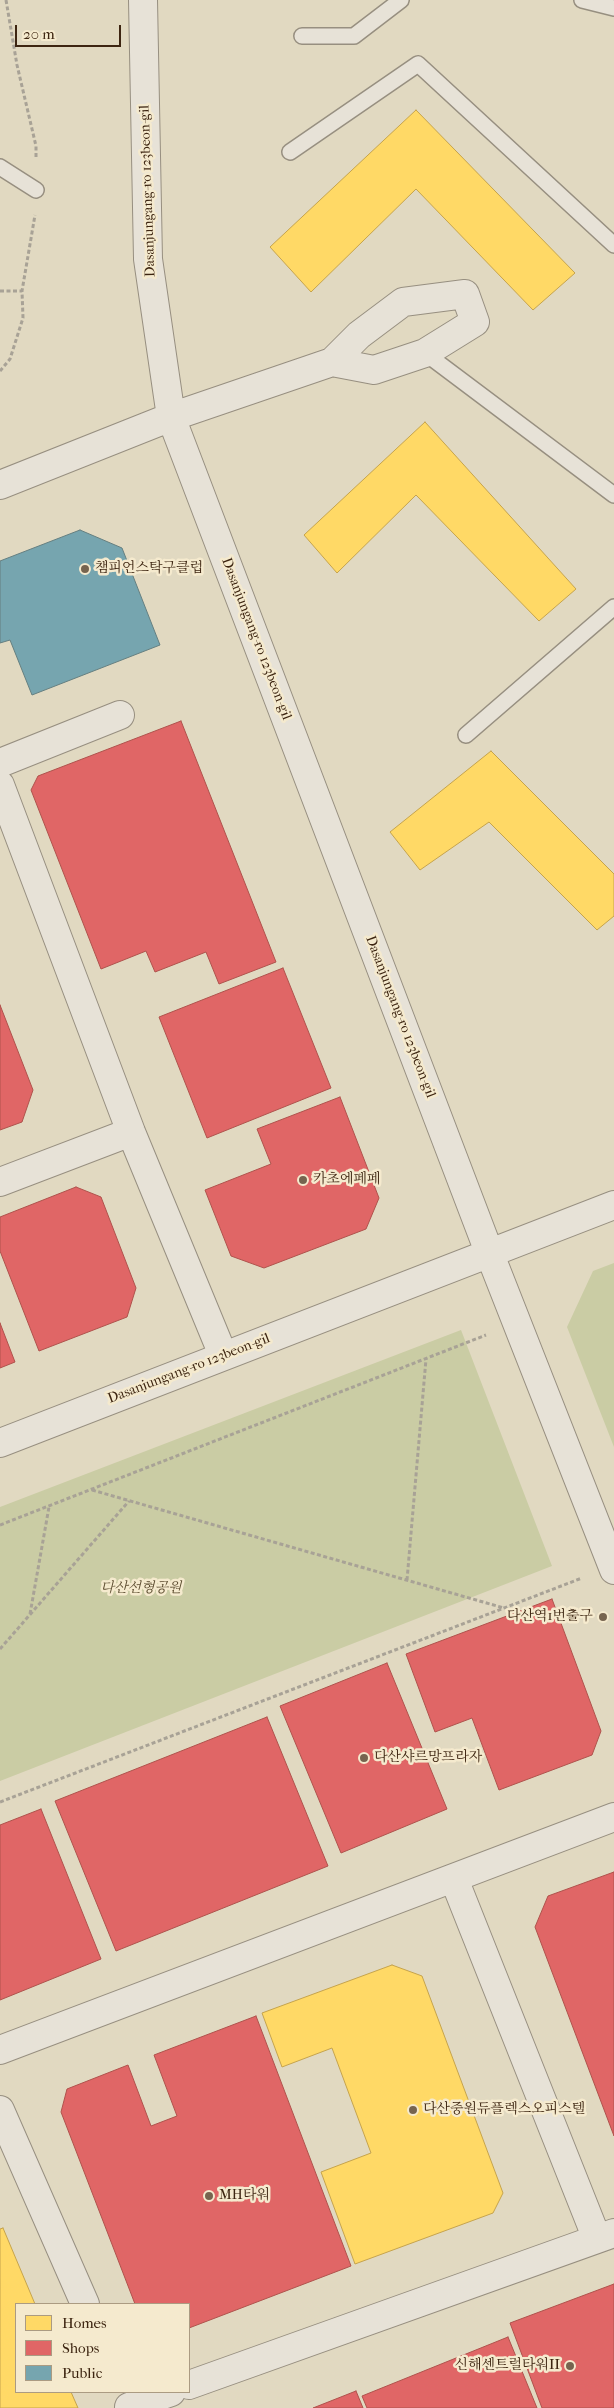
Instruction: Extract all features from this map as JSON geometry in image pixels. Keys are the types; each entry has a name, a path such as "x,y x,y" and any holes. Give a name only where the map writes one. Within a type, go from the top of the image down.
{"street":[{"name":"Dasanjungang-ro 123beon-gil","path":"143,0 148,259 172,417 517,1323 613,1568"},
{"path":"0,485 172,417 332,362 359,335 403,302 464,294 475,322 425,353 374,370 332,362"},
{"path":"0,763 120,715"},
{"path":"0,785 131,1132 223,1354"},
{"path":"0,1182 131,1132"},
{"name":"Dasanjungang-ro 123beon-gil","path":"0,1443 223,1354 614,1204"},
{"path":"0,2050 454,1879 614,1816"},
{"path":"190,2385 606,2236 454,1879"},
{"path":"0,2110 85,2303"},
{"path":"127,2402 167,2393"}],"lane":[{"path":"302,36 354,36 401,0"},
{"path":"582,0 614,8"},
{"path":"290,152 418,64 614,245"},
{"path":"0,168 36,190"},
{"path":"425,353 614,495"},
{"path":"466,735 614,607"}],"path":[{"path":"0,371 10,359 23,318 22,291 36,207 36,146 17,65 6,0"},
{"path":"0,291 22,291"},
{"path":"0,1525 517,1323"},
{"path":"407,1580 426,1359"},
{"path":"91,1489 505,1608"},
{"path":"0,1649 129,1501"},
{"path":"30,1615 49,1506"},
{"path":"0,1802 613,1568"}],"green space":[{"path":"614,1263 614,1447 567,1327 593,1271"},
{"name":"다산선형공원","path":"461,1330 552,1566 0,1781 0,1507"}],"building: Homes":[{"path":"416,110 575,273 533,310 416,189 311,292 270,247"},
{"path":"425,422 576,589 539,621 416,495 337,573 304,535"},
{"path":"491,751 614,874 614,916 597,930 489,822 420,870 390,832"},
{"name":"다산중원듀플렉스오피스텔","path":"392,1965 422,1976 503,2193 493,2213 355,2264 321,2172 371,2153 332,2048 282,2067 262,2013"},
{"path":"3,2228 35,2303 15,2303 15,2393 71,2393 78,2408 0,2408 0,2229"}],"building: Shops":[{"path":"181,721 276,962 219,984 206,952 155,972 146,951 101,969 31,790 38,776"},
{"path":"283,968 331,1088 207,1138 159,1017"},
{"path":"0,1005 33,1090 22,1122 0,1130"},
{"path":"340,1097 379,1198 366,1229 264,1268 231,1256 205,1190 271,1164 257,1129"},
{"path":"76,1187 101,1197 136,1288 127,1317 39,1351 0,1251 0,1217"},
{"path":"0,1323 15,1362 0,1368"},
{"path":"552,1599 601,1731 592,1755 499,1790 472,1718 435,1732 406,1654"},
{"name":"다산샤르망프라자","path":"387,1663 447,1809 341,1853 280,1706"},
{"path":"267,1717 328,1866 116,1951 55,1801"},
{"path":"41,1809 101,1959 0,2000 0,1825"},
{"path":"614,1872 614,2136 535,1927 548,1896"},
{"name":"MH타워","path":"256,2016 351,2266 190,2328 190,2303 135,2303 61,2112 67,2089 128,2065 151,2126 177,2116 154,2055"},
{"name":"신해센트럴타워II","path":"614,2284 614,2408 542,2408 510,2323"},
{"path":"508,2337 537,2408 367,2408 362,2396"},
{"path":"356,2391 363,2408 313,2408"}],"building: Public":[{"path":"80,530 122,548 160,645 32,695 10,640 0,643 0,561"}],"place":[{"name":"챔피언스탁구클럽","path":"85,569"},
{"name":"카초에페페","path":"303,1180"},
{"name":"다산역1번출구","path":"603,1617"},
{"name":"다산샤르망프라자","path":"364,1758"},
{"name":"다산중원듀플렉스오피스텔","path":"413,2110"},
{"name":"MH타워","path":"209,2196"},
{"name":"신해센트럴타워II","path":"570,2366"}]}
